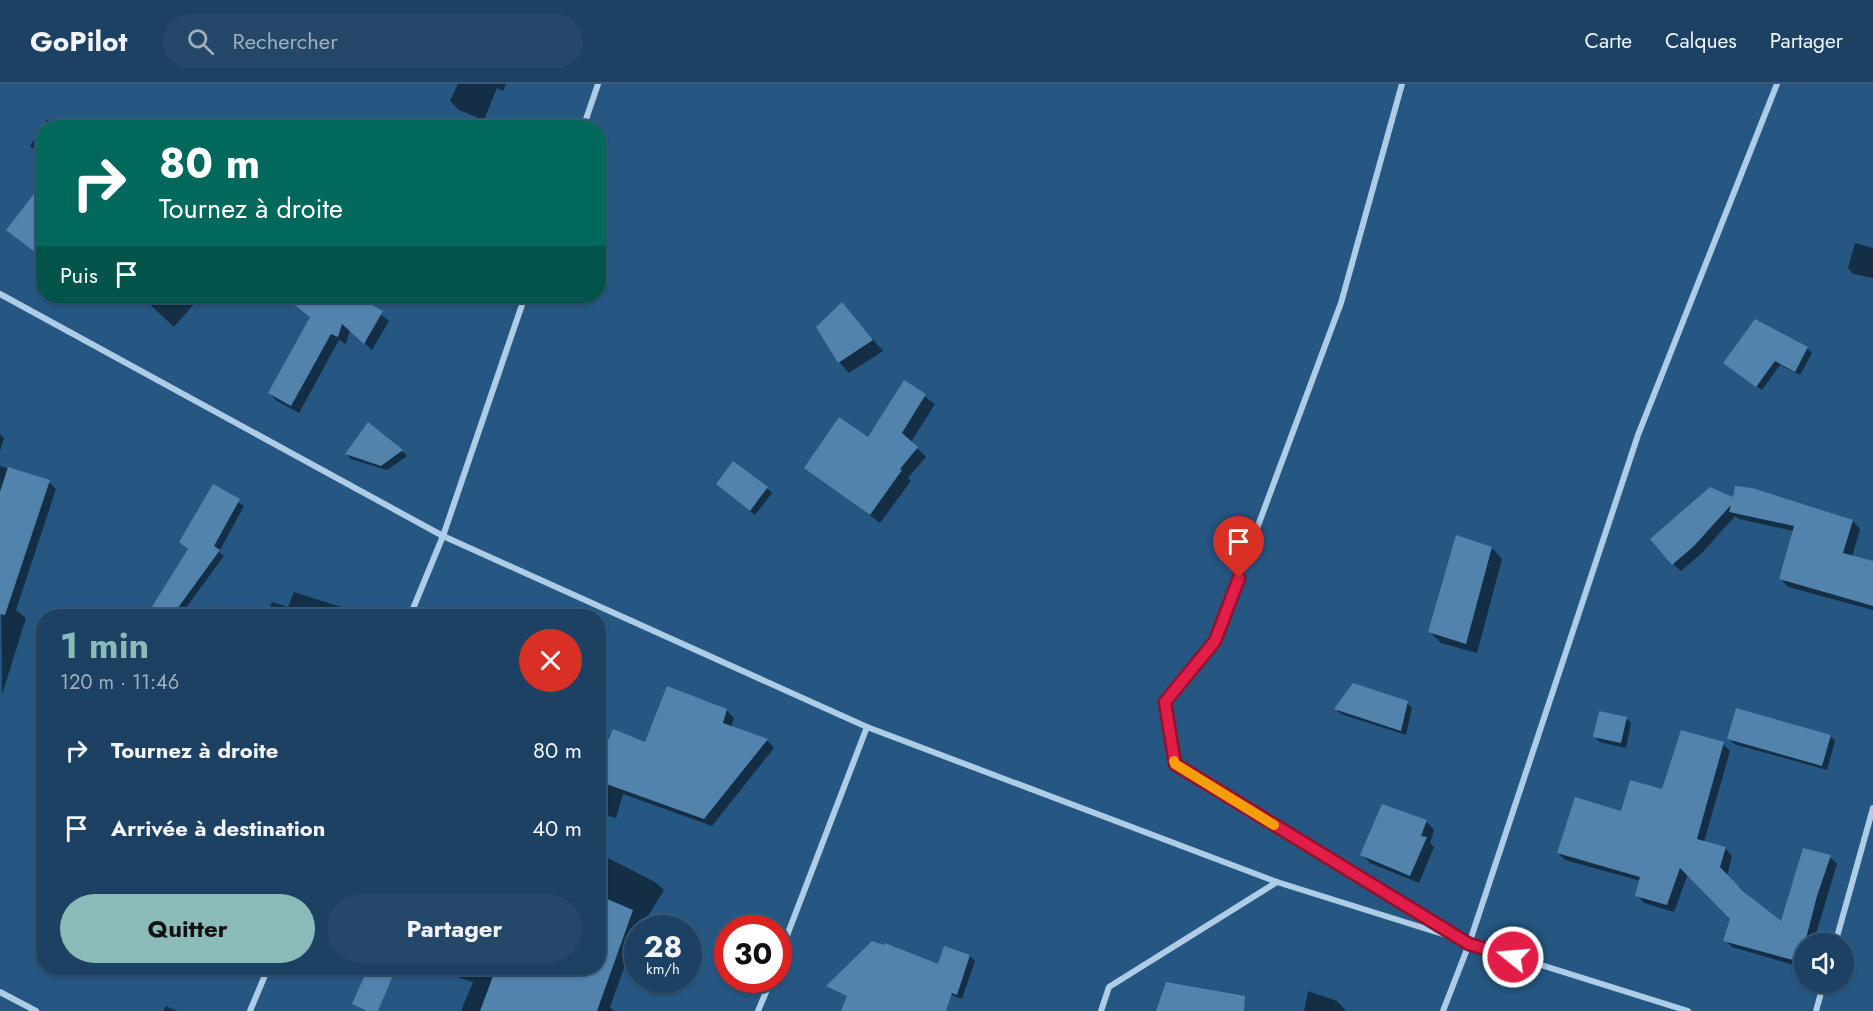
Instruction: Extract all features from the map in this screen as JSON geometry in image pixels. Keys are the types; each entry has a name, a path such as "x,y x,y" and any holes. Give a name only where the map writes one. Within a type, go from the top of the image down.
{"street":[{"path":"586,120 598,84"},
{"path":"1402,84 1341,303 1215,641 1165,702 1175,764 1469,944"},
{"path":"1443,1011 1469,944 1638,435 1777,84"},
{"path":"0,294 443,536 605,609"},
{"path":"413,609 443,536 523,303"},
{"path":"606,609 867,727 1277,882 1688,1011"},
{"path":"792,923 867,727"},
{"path":"1838,933 1873,808"},
{"path":"1101,1011 1109,987 1277,882"},
{"path":"250,1011 265,975"},
{"path":"0,992 36,1011"},
{"path":"759,1011 766,993"},
{"path":"1816,1011 1821,993"}],"building":[{"path":"36,191 36,253 6,230"},
{"path":"842,302 873,340 838,363 816,327"},
{"path":"292,303 369,303 383,311 364,344 342,324 338,337 331,334 291,406 268,393 310,317"},
{"path":"1755,319 1808,347 1795,372 1775,361 1756,387 1723,363"},
{"path":"904,380 926,394 902,433 918,447 900,469 902,470 870,515 804,468 839,417 868,437"},
{"path":"368,422 403,450 381,466 345,454"},
{"path":"733,461 768,487 750,511 716,484"},
{"path":"8,467 50,480 5,615 0,614 0,492"},
{"path":"213,484 240,499 214,546 220,550 177,609 151,609 188,549 179,542"},
{"path":"1735,486 1752,488 1853,520 1843,553 1873,561 1873,606 1779,579 1794,526 1729,512 1731,505 1694,546 1672,565 1650,539 1710,487 1733,497"},
{"path":"1456,535 1492,547 1466,644 1428,632"},
{"path":"1353,683 1408,701 1401,731 1334,709"},
{"path":"667,686 727,709 723,723 768,739 704,819 606,784 606,738 609,739 613,729 645,742"},
{"path":"1736,708 1831,735 1822,766 1727,739"},
{"path":"1599,711 1627,717 1621,743 1593,737"},
{"path":"1681,730 1724,742 1697,839 1726,847 1720,867 1743,891 1781,921 1803,848 1831,855 1807,933 1794,933 1794,960 1723,941 1730,919 1680,868 1667,905 1635,896 1640,877 1557,853 1575,797 1621,811 1630,780 1662,789"},
{"path":"1382,804 1427,820 1421,836 1427,837 1410,876 1360,855"},
{"path":"606,898 633,910 631,915 624,915 624,935 597,1011 480,1011 493,975 606,975"},
{"path":"872,941 884,945 885,943 938,964 944,946 970,955 957,995 952,993 946,1011 841,1011 847,996 826,986"},
{"path":"365,975 393,975 378,1011 367,1011 352,1004"},
{"path":"1166,982 1245,996 1244,1011 1156,1011"}],"slow traffic":[{"path":"1174,761 1175,764 1274,825"}],"route":[{"path":"1239,578 1215,641 1165,702 1175,764 1469,944 1513,957"}]}
